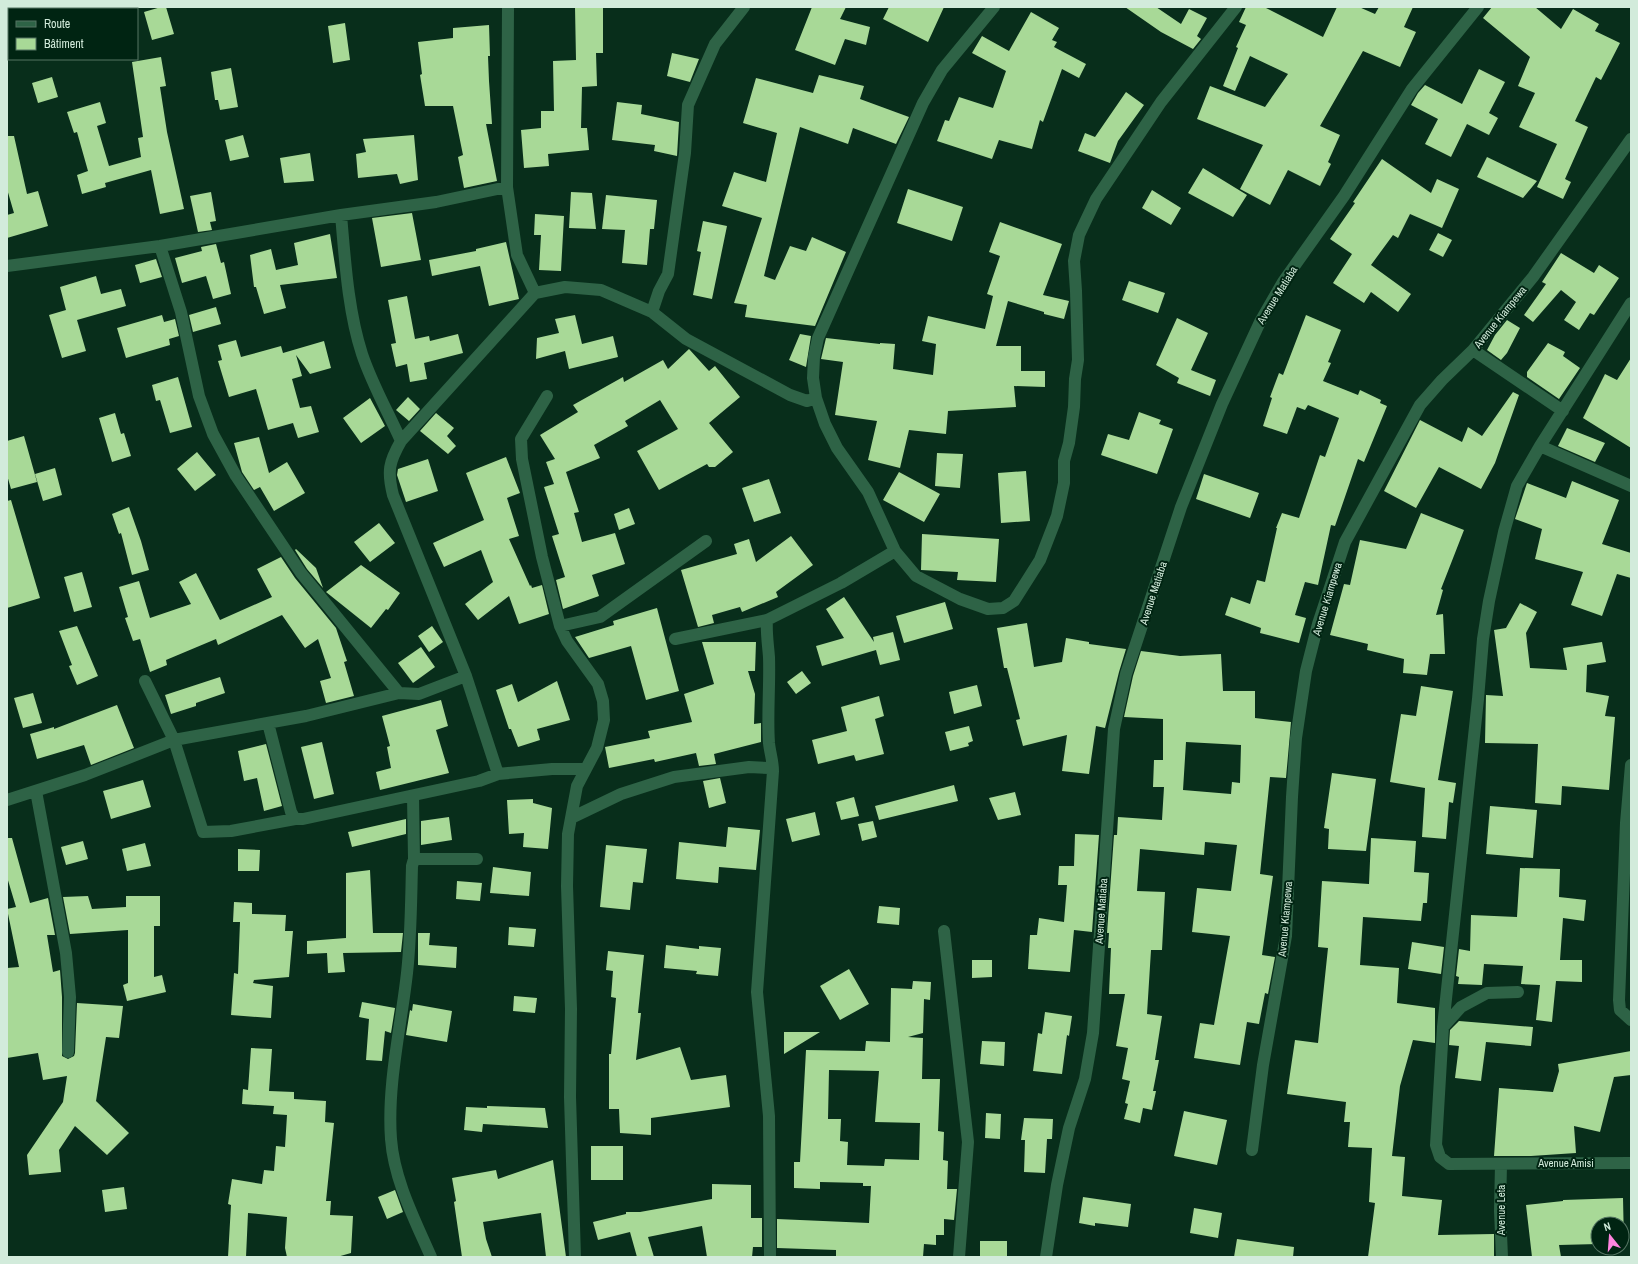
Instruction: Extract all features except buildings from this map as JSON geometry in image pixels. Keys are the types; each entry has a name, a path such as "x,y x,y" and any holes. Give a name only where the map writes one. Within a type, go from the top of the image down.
{"street":[{"path":"508,7 507,187 517,255 535,293"},
{"path":"652,312 659,291 668,274 685,153 688,105 715,44 744,7"},
{"path":"994,7 942,70 923,103 818,338 814,357 813,378 816,398 825,424 834,442 868,492 895,551 916,576 960,599 988,609 1003,608 1014,602 1040,560 1057,516 1064,483 1064,461 1069,443 1074,407 1075,379 1078,360 1074,261 1079,235 1096,199 1161,102 1236,7"},
{"name":"Avenue Matiaba","path":"1046,1257 1056,1185 1069,1128 1085,1079 1093,1033 1114,729 1126,674 1181,507 1222,404 1268,309 1284,282 1344,196 1412,89 1478,7"},
{"name":"Avenue Kiampewa","path":"1252,1150 1263,1065 1286,936 1296,738 1306,671 1318,624 1345,542 1414,415 1436,386 1474,350 1532,277 1631,139"},
{"path":"7,266 160,246 341,215 436,202 507,187"},
{"path":"341,215 348,287 362,352 372,381 401,441"},
{"path":"160,246 181,312 199,396 213,434 236,476 301,573 399,693"},
{"path":"498,774 466,676 406,528 389,480 389,467 401,441 535,293 565,287 601,290 652,312 686,339 790,395 807,401 816,398"},
{"name":"Avenue Amisi","path":"1631,304 1564,411 1540,446 1517,486 1509,510 1488,601 1483,638 1478,699 1443,1027 1436,1145 1444,1162 1449,1164 1631,1163"},
{"path":"1474,350 1564,411"},
{"path":"547,396 521,439 522,459 542,557 560,626 570,646 598,684 603,701 604,720 599,741 577,786 568,834 567,886 575,1257"},
{"path":"1540,446 1631,486"},
{"path":"560,626 600,617 706,541"},
{"path":"675,639 767,620 841,584 895,551"},
{"path":"767,620 766,628 769,664 769,744 773,759 773,771 757,992 769,1116 770,1257"},
{"path":"7,800 85,775 174,740 268,723 399,693 419,694 466,676"},
{"path":"146,681 174,740 203,832 231,831 295,819 303,819 479,781 498,774 552,769 585,769"},
{"path":"268,723 290,812 295,819"},
{"path":"1631,765 1626,823 1619,1000 1620,1010 1631,1020"},
{"path":"570,818 621,794 674,778 749,767 769,768 773,771"},
{"path":"36,791 66,953 70,997 68,1052"},
{"path":"413,796 414,859 407,971 397,1047 391,1114 391,1140 396,1165 404,1190 431,1257"},
{"path":"414,859 477,859"},
{"path":"944,931 968,1142 959,1257"},
{"path":"1443,1027 1461,1006 1487,992 1518,992"},
{"name":"Avenue Leta","path":"1501,1164 1500,1212 1502,1257"}]}
